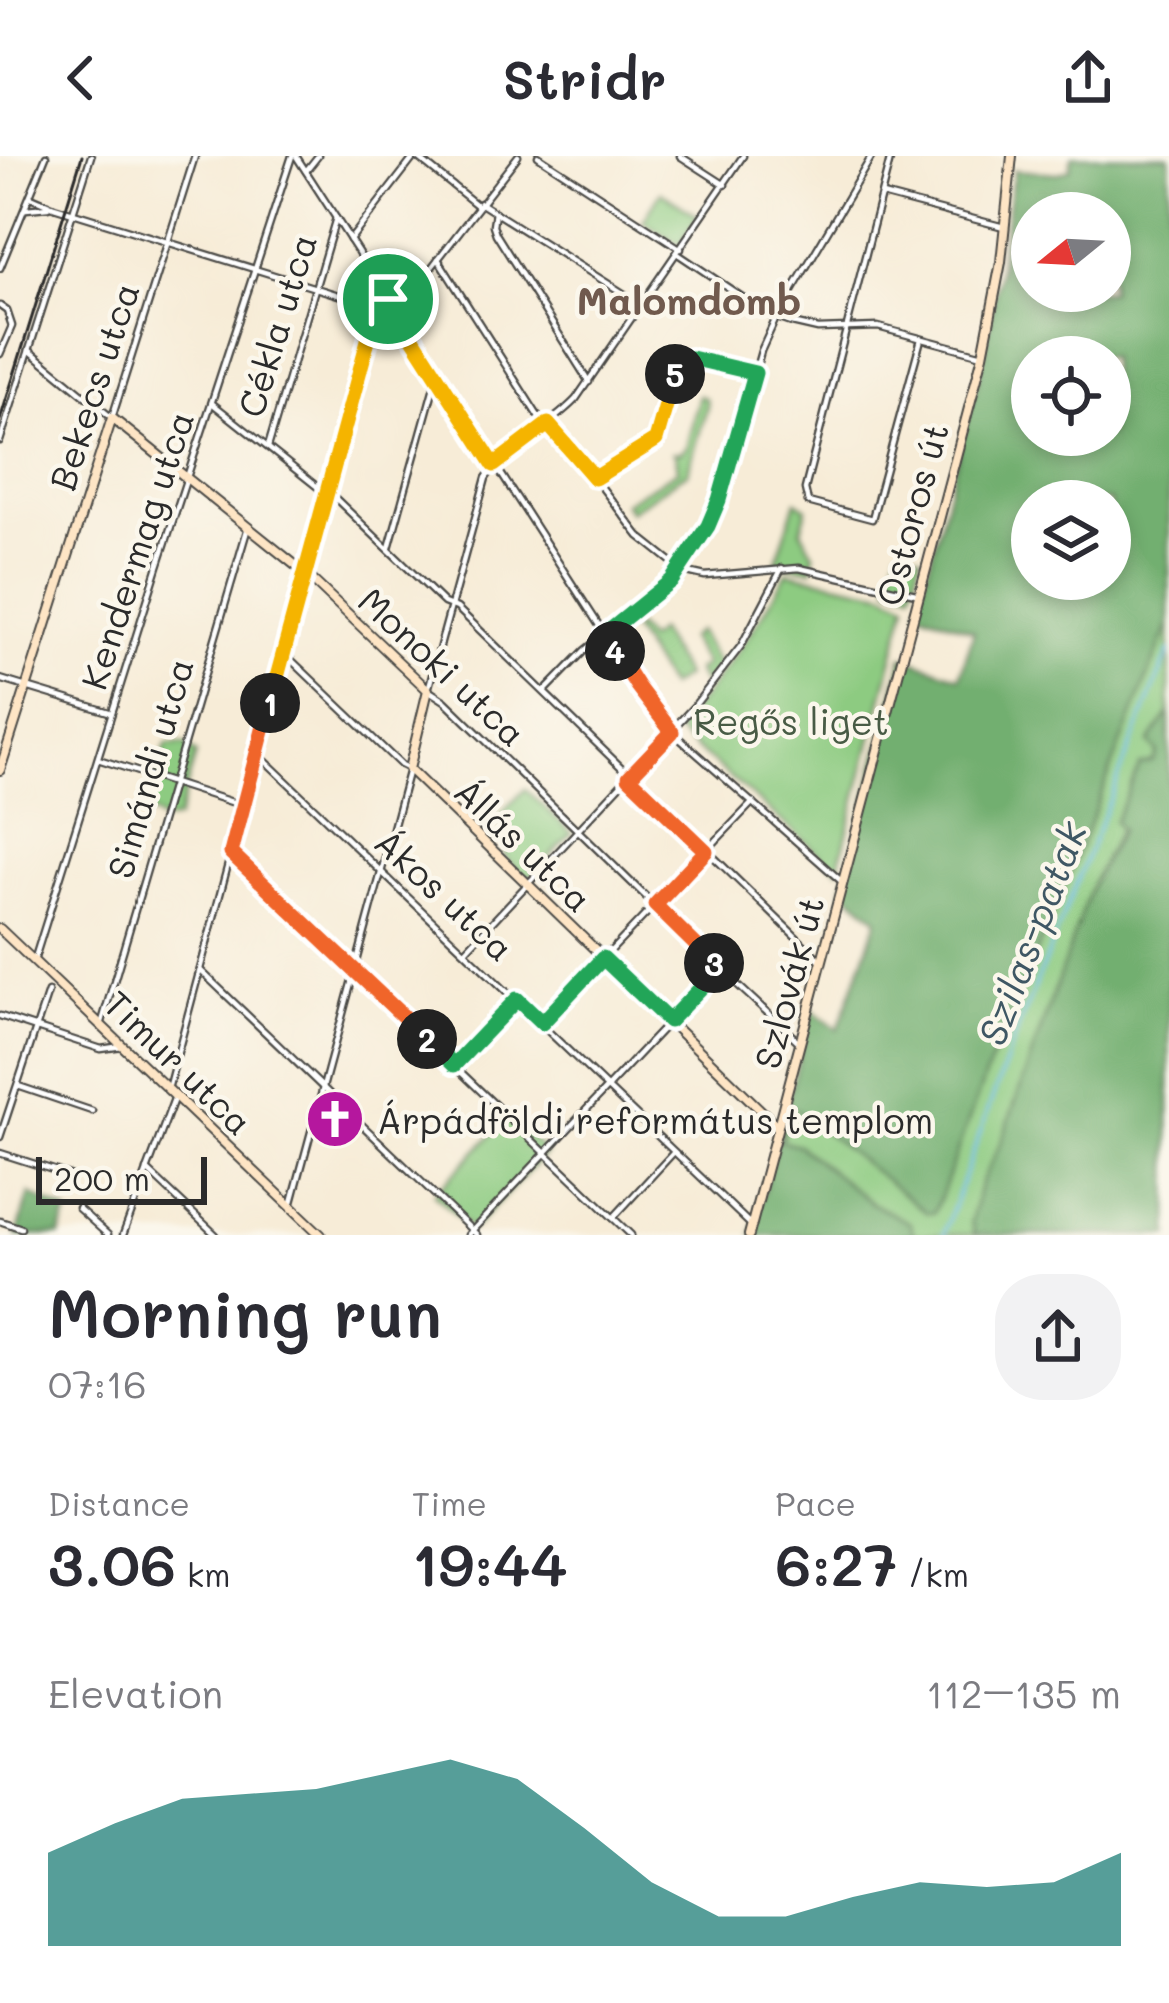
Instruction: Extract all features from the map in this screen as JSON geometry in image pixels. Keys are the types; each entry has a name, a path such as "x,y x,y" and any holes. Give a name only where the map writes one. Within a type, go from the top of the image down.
{"street":[{"path":"0,268 46,156"},
{"path":"0,441 91,156"},
{"name":"Bekecs utca","path":"0,770 195,156"},
{"path":"294,156 637,686 672,732 842,883"},
{"name":"Kendermag utca","path":"34,961 186,478 294,156"},
{"path":"306,171 318,156"},
{"path":"350,240 416,156 479,204 642,304"},
{"path":"397,312 518,156"},
{"path":"538,156 776,318 818,329 878,327 982,356"},
{"path":"680,156 725,185"},
{"path":"291,1206 485,478 494,465 572,404 743,156"},
{"path":"544,692 604,635 655,596 694,550 719,500 755,373 776,318 872,156"},
{"path":"891,156 806,489 808,502 872,519 921,339"},
{"name":"Ostoros út","path":"842,883 982,356 1006,228 1012,156"},
{"path":"882,195 1006,228"},
{"path":"31,197 377,307"},
{"path":"26,209 54,207"},
{"path":"495,212 496,234 589,382"},
{"name":"Cékla utca","path":"268,447 335,218"},
{"path":"438,259 546,426 595,478 639,536 683,571 705,576 782,568 813,571 917,594"},
{"path":"123,1235 171,1093 256,752 377,307 388,299"},
{"path":"0,307 10,316 11,332 0,354"},
{"name":"Monoki utca","path":"29,350 305,573 428,690 446,701 800,1043"},
{"path":"595,478 656,440 680,360 707,360 755,373"},
{"path":"389,548 437,376"},
{"path":"211,403 327,493 457,608 822,962"},
{"name":"Simándi utca","path":"101,1025 248,527"},
{"path":"465,950 672,732 741,646 782,568"},
{"name":"Állás utca","path":"284,652 777,1126"},
{"path":"0,679 112,713"},
{"name":"Ákos utca","path":"256,752 542,1023 751,1230"},
{"path":"98,759 243,805"},
{"path":"542,1023 752,802"},
{"path":"231,853 631,1235"},
{"name":"Szlovák út","path":"751,1230 842,883"},
{"name":"Timur utca","path":"0,928 321,1235"},
{"path":"200,970 472,1233 720,968"},
{"path":"0,1137 48,992"},
{"path":"454,1065 517,999"},
{"path":"0,1016 101,1049 122,1046"},
{"path":"16,1086 92,1111"},
{"path":"613,1218 674,1152"},
{"path":"0,1153 72,1176"},
{"path":"147,1170 216,1235"},
{"path":"78,1208 108,1235"},
{"path":"0,1221 21,1228"}],"green space":[{"path":"1072,156 1169,156 1169,623 999,1039 934,1213 927,1213 792,1106 781,1141 798,1145 871,1203 910,1223 914,1235 752,1235 812,1010 838,1029 878,919 843,889 903,657 960,677 974,631 917,610 985,356 1014,170 1059,173 1070,169"},
{"path":"661,192 698,216 680,245 643,221"},
{"path":"699,395 706,399 707,407 688,472 630,511 624,503 678,470 673,453 686,448"},
{"path":"796,501 807,508 801,530 814,554 812,569 778,564"},
{"path":"898,549 921,555 912,591 889,586"},
{"name":"Regős liget","path":"787,572 883,592 907,603 838,869 675,731 736,654"},
{"path":"1169,623 1169,713 1149,743 1158,752 1093,881 1001,1143 980,1185 971,1222 975,1235 914,1235 910,1223 871,1203 798,1145 781,1141 791,1105 843,1145 999,1039"},
{"path":"636,627 648,640 658,631 685,676 669,687 632,630"},
{"path":"698,631 719,666 704,685 696,671 705,665 689,638"},
{"path":"1169,713 1169,1235 975,1235 971,1222 980,1185 1001,1143 1093,881 1121,830 1114,822 1140,765 1153,761 1157,752 1149,743"},
{"path":"184,744 196,754 177,819 162,821 147,810 166,745"},
{"path":"525,789 572,833 527,880 503,855 518,840 496,820"},
{"path":"509,1117 546,1153 472,1230 434,1194"},
{"path":"30,1194 68,1213 60,1235 17,1235"}],"waterway":[{"name":"Szilas-patak","path":"943,1235 1014,1039 1169,651"}],"tram line":[{"path":"0,420 82,156"}],"place":[{"name":"Árpádföldi református templom","path":"335,1119"}],"district":[{"name":"Malomdomb","path":"689,299"}],"route":[{"path":"388,299 494,465 548,424 595,478 656,440 680,360 707,360 755,373 708,526 672,580 604,635 672,732 629,777 706,851 655,905 720,968 669,1021 603,958 542,1023 517,999 454,1065 231,853 377,307 388,299"}]}
